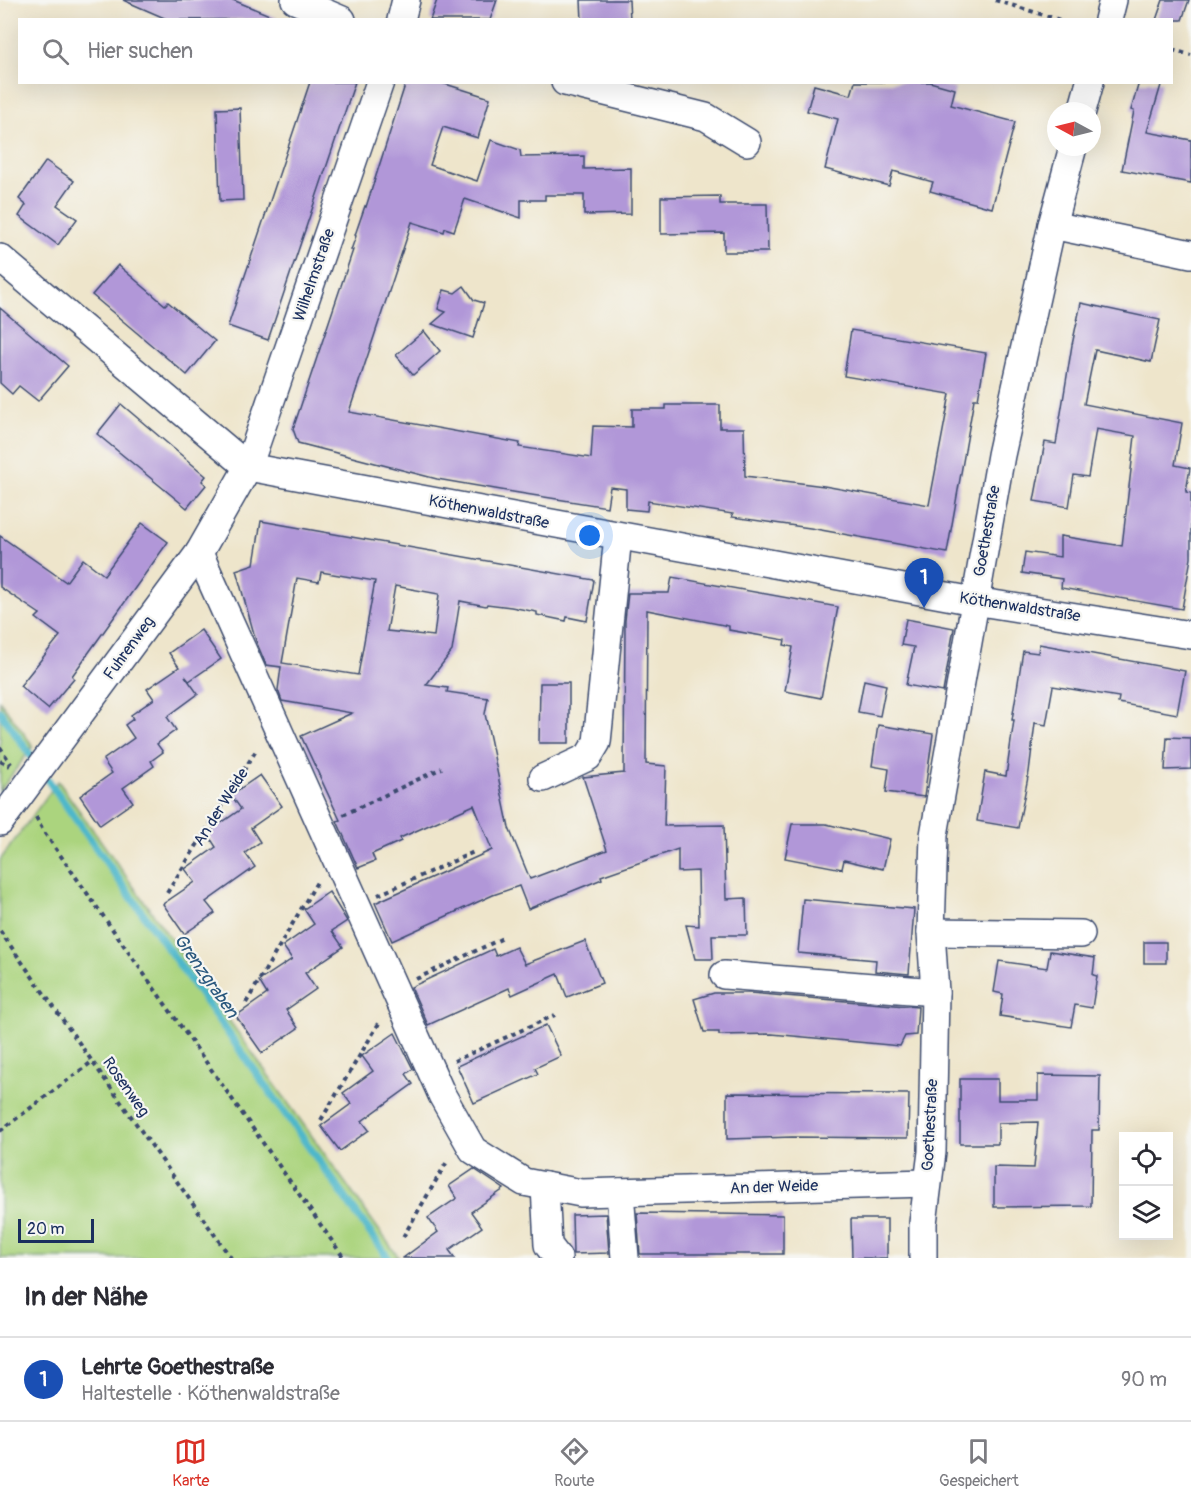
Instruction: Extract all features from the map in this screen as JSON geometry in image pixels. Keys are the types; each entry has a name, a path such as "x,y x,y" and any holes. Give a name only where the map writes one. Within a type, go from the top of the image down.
{"street":[{"path":"295,0 337,18"},
{"path":"402,18 406,0"},
{"path":"1108,18 1113,0"},
{"name":"Wilhelmstraße","path":"248,467 379,84"},
{"path":"572,84 706,117 747,142"},
{"path":"1085,102 1090,84"},
{"name":"Goethestraße","path":"923,1258 927,1183 932,1152 935,992 931,932 934,835 1004,444 1052,225 1071,156"},
{"path":"1052,225 1191,254"},
{"name":"Köthenwaldstraße","path":"0,258 248,467 975,601 1191,635"},
{"name":"Fuhrenweg","path":"0,822 29,774 199,553 248,467"},
{"path":"543,778 588,757 597,742 618,536"},
{"name":"An der Weide","path":"199,553 431,1071 473,1150 524,1182 581,1193 927,1183"},
{"path":"931,932 1081,934"},
{"path":"724,975 935,992"},
{"path":"545,1186 548,1245 558,1258"},
{"path":"620,1192 625,1258"}],"path":[{"path":"995,0 1054,18"},
{"path":"1173,50 1191,55"},
{"name":"An der Weide","path":"167,893 275,722"},
{"path":"0,761 29,774 44,832 344,1258"},
{"path":"321,825 442,768"},
{"path":"357,905 476,851"},
{"path":"246,1003 334,853"},
{"name":"Rosenweg","path":"0,931 231,1258"},
{"path":"321,1120 396,991 505,937"},
{"path":"431,1071 555,1015"},
{"path":"0,1131 93,1061"},
{"path":"403,1237 464,1133"}],"green space":[{"path":"0,701 33,746 0,791"},
{"path":"58,781 399,1258 0,1258 0,860"}],"building":[{"path":"123,0 233,0 277,18 164,18"},
{"path":"437,0 497,0 491,18 431,18"},
{"path":"581,0 629,0 630,18 582,18"},
{"path":"1163,0 1189,0 1182,20 1157,18"},
{"path":"309,84 354,84 268,340 228,326"},
{"path":"405,84 445,84 490,98 478,138 443,127 430,165 477,181 491,140 520,150 521,157 584,156 584,169 631,168 631,214 584,215 584,195 545,195 545,200 521,200 521,218 465,199 454,231 445,228 444,232 412,222 349,412 520,443 519,447 591,458 593,426 632,427 632,409 666,409 666,405 720,405 720,428 744,428 745,476 824,486 929,505 950,394 844,376 851,330 986,353 978,399 974,399 947,553 648,501 647,511 626,509 626,489 610,487 607,507 519,493 437,479 298,443 293,429"},
{"path":"854,84 937,84 955,89 951,105 1015,122 992,208 930,191 933,182 893,171 889,186 825,169 838,119 807,111 814,85 851,95"},
{"path":"1138,84 1161,84 1147,132 1191,140 1191,183 1122,170 1134,111 1131,110"},
{"path":"240,108 243,200 220,201 217,109"},
{"path":"46,161 74,181 57,205 77,219 58,245 19,216 26,205 19,199"},
{"path":"720,196 720,204 767,204 768,252 724,252 724,233 661,234 661,197"},
{"path":"118,265 165,305 168,302 215,341 187,375 92,295"},
{"path":"464,286 474,300 484,303 473,338 432,324 446,312 438,309 444,290 455,293"},
{"path":"1081,303 1160,320 1151,362 1095,350 1084,404 1182,423 1175,465 1190,468 1186,492 1191,493 1191,558 1182,609 1061,588 1062,579 1022,573 1025,552 1060,557 1060,536 1122,546 1135,436 1096,429 1088,477 1074,475 1069,507 1034,501 1045,442 1056,444"},
{"path":"0,308 68,366 38,401 19,386 12,394 0,383"},
{"path":"424,331 440,351 413,375 396,355"},
{"path":"121,404 206,476 202,481 206,485 187,508 97,434"},
{"path":"261,521 594,580 587,621 567,617 566,621 511,607 487,604 486,606 460,601 452,651 426,685 448,688 447,692 488,698 485,714 509,828 530,879 607,850 583,777 624,773 625,621 628,593 669,593 672,577 838,607 821,698 785,691 793,647 784,645 785,640 729,630 729,626 647,610 646,764 666,766 664,826 724,825 726,899 746,898 747,935 712,935 713,959 695,959 686,925 699,926 698,871 678,872 678,849 601,876 602,879 528,909 519,886 493,895 392,941 375,903 492,850 474,805 400,838 401,841 372,854 375,861 358,868 337,821 340,820 301,736 352,713 282,701 278,690 281,667 266,665 256,641 236,570 254,564","holes":["321,572 375,581 358,675 282,663 297,578 319,582","395,586 439,594 434,636 387,631"]},
{"path":"142,523 168,542 72,676 74,678 48,709 20,686 60,636 36,618 40,614 0,587 0,536 66,582 83,559 104,575"},
{"path":"906,619 954,628 943,692 906,685 914,647 901,645"},
{"path":"201,630 221,659 189,681 185,676 198,694 167,717 176,730 157,744 163,752 151,761 154,766 123,788 133,802 100,825 80,796 112,773 103,760 134,738 125,725 133,719 131,715 154,699 147,689 179,667 169,653"},
{"path":"1039,644 1185,671 1177,714 1118,703 1119,697 1053,686 1046,725 1035,723 1029,772 1018,828 977,821 985,772 1006,776 1023,651 1038,653"},
{"path":"864,680 886,685 880,716 858,712"},
{"path":"540,683 569,683 569,743 539,743"},
{"path":"878,725 933,734 924,797 886,792 889,769 872,766"},
{"path":"1167,737 1191,738 1191,769 1165,770"},
{"path":"260,775 282,806 251,828 260,842 245,853 255,867 206,902 215,913 184,934 163,904 195,882 185,869 216,847 207,833 241,809 231,795"},
{"path":"792,824 826,824 890,839 883,869 844,860 842,869 785,858"},
{"path":"329,892 347,921 332,931 343,947 305,973 316,989 286,1010 298,1028 262,1053 236,1016 267,994 259,981 292,959 283,946 314,924 304,909"},
{"path":"803,899 914,909 909,974 875,971 876,960 798,953"},
{"path":"585,941 602,983 567,997 558,974 512,995 509,988 428,1025 411,987 493,949 496,956 516,947 525,964"},
{"path":"1144,942 1166,942 1166,963 1144,963"},
{"path":"1050,951 1095,958 1093,975 1097,976 1092,1008 1075,1005 1071,1027 1000,1016 1003,994 994,992 999,961 1047,968"},
{"path":"714,993 750,993 918,1007 916,1035 905,1036 900,1046 772,1034 719,1035 719,1032 704,1032 694,999"},
{"path":"546,1025 561,1056 535,1068 538,1074 474,1103 457,1066"},
{"path":"395,1033 413,1069 406,1074 413,1084 362,1121 369,1130 340,1151 321,1126 351,1104 343,1093 373,1071 362,1056"},
{"path":"1038,1075 1100,1076 1099,1130 1092,1130 1091,1206 994,1207 994,1167 1034,1168 1038,1122 998,1123 998,1144 960,1144 960,1079 998,1079 998,1100 1038,1100"},
{"path":"727,1093 909,1094 908,1138 727,1139"},
{"path":"474,1169 504,1189 471,1212 482,1227 449,1250 455,1258 403,1258 438,1232 428,1218 457,1198 449,1186"},
{"path":"637,1213 783,1215 783,1254 640,1254"},
{"path":"606,1214 609,1253 573,1254 572,1215"},
{"path":"851,1219 887,1219 887,1258 852,1258"}],"waterway":[{"name":"Grenzgraben","path":"0,712 36,763"},
{"name":"Grenzgraben","path":"43,773 388,1258"}],"place":[{"name":"Lehrte Goethestraße","path":"924,608"}]}
